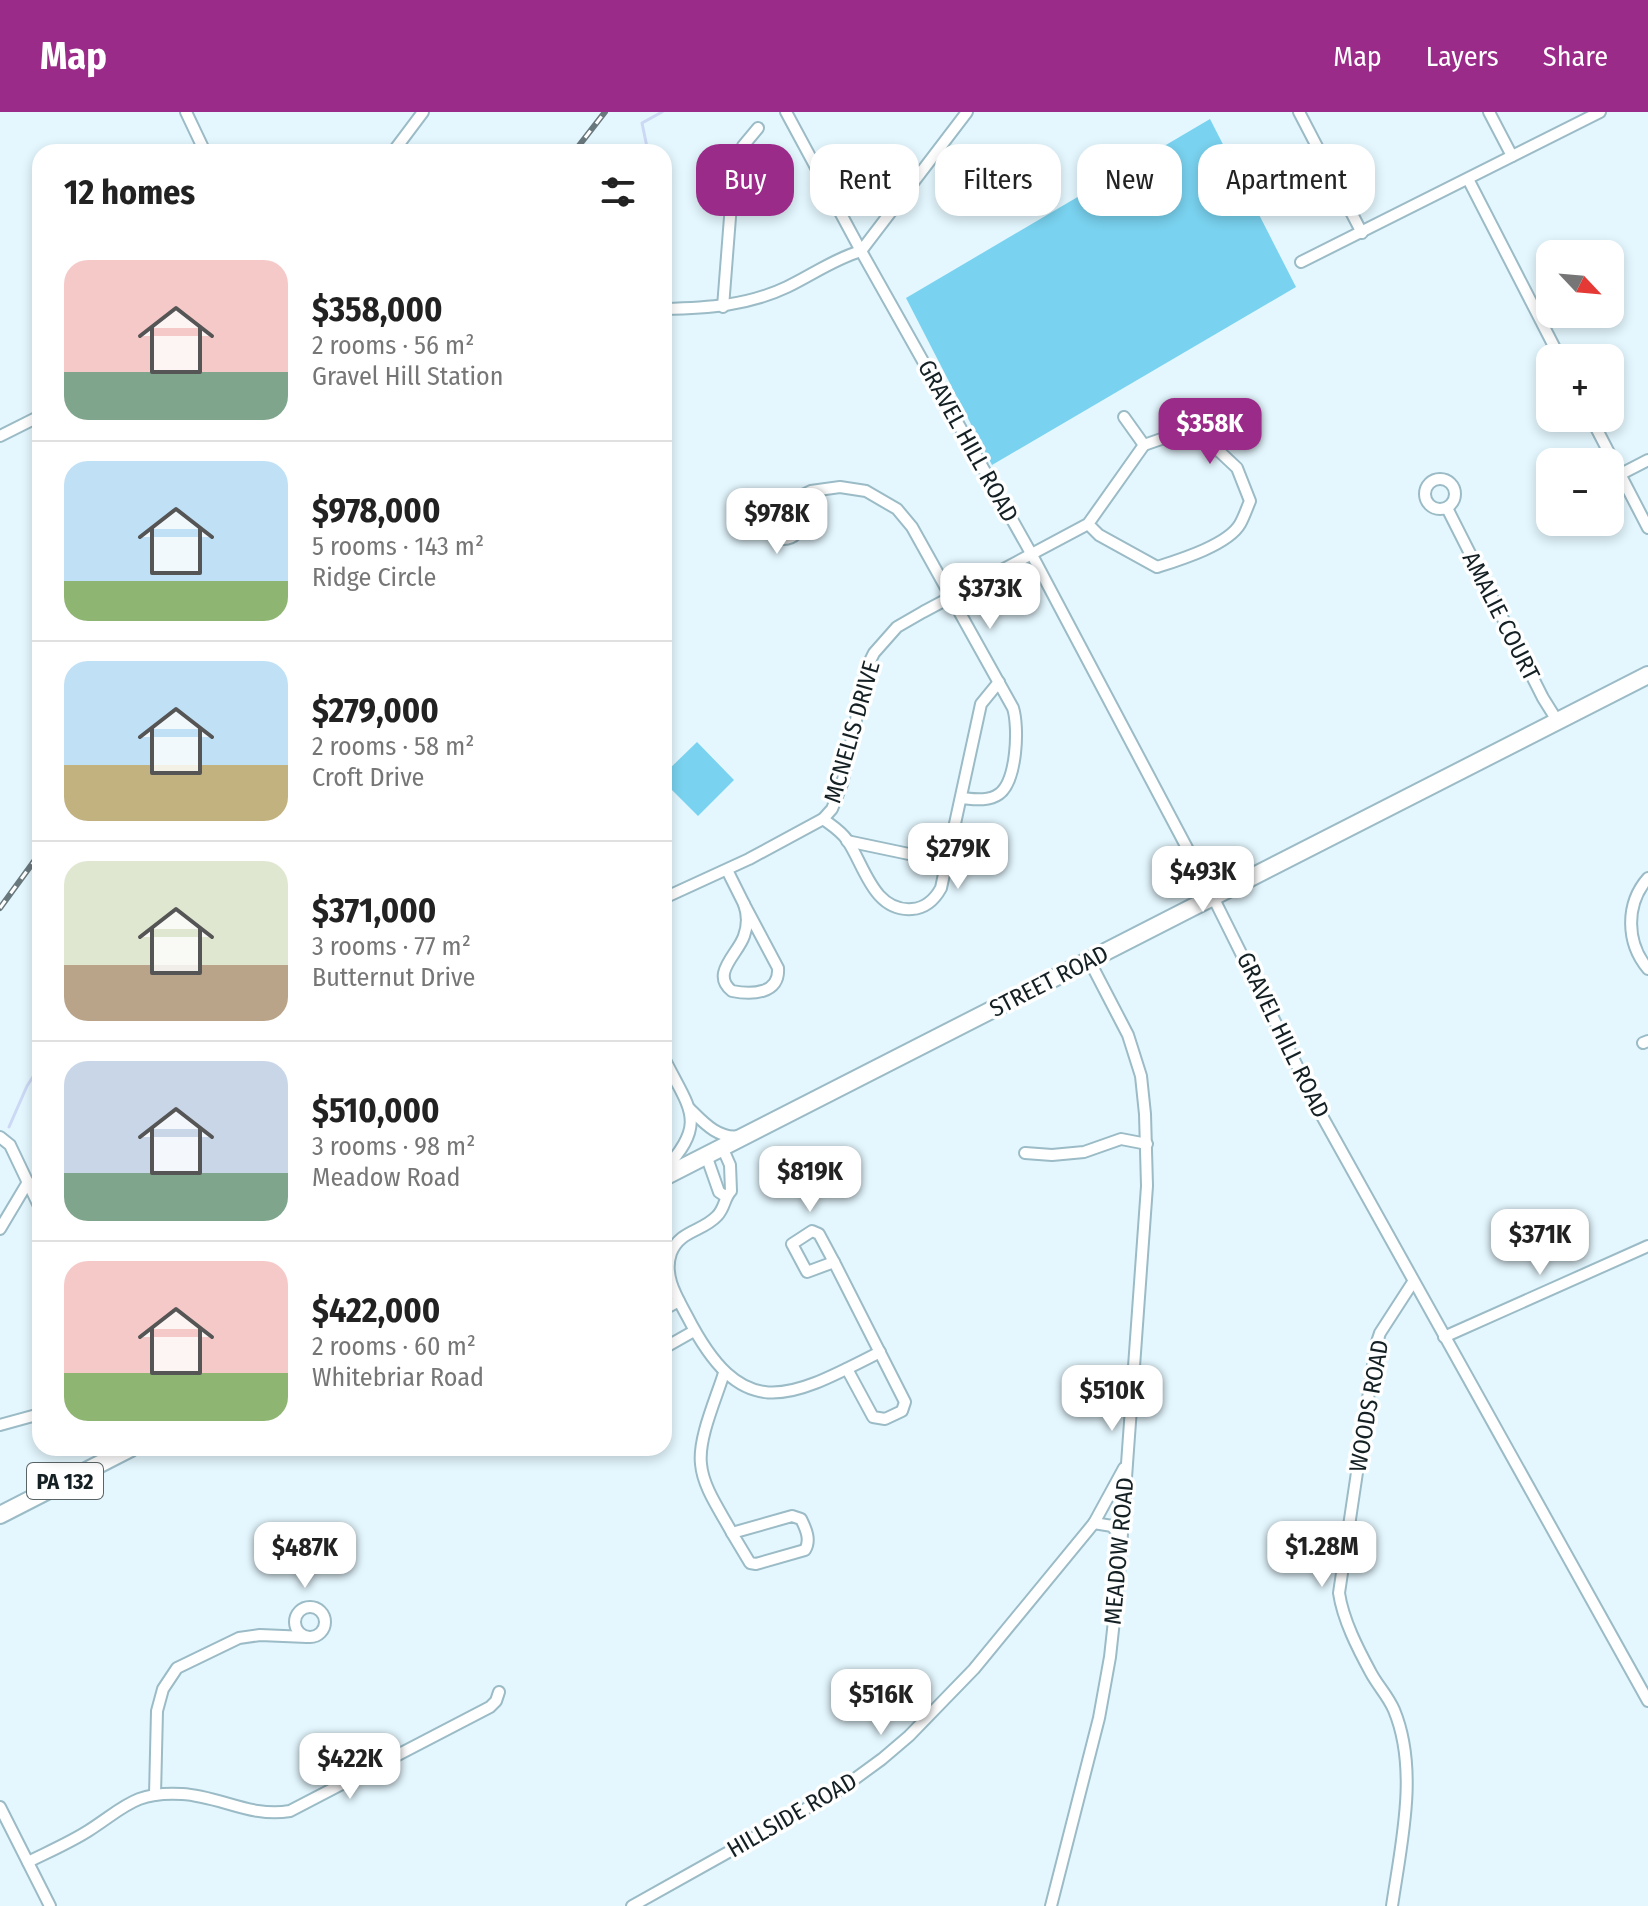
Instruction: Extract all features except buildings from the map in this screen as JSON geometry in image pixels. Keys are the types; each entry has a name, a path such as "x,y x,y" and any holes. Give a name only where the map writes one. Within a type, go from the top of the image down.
{"main road":[{"name":"STREET ROAD","path":"672,1173 1648,675"},
{"name":"PA 132","path":"0,1515 115,1456"}],"street":[{"path":"186,112 201,144"},
{"path":"399,144 423,112"},
{"name":"GRAVEL HILL ROAD","path":"786,112 1032,555 1213,897 1322,1116 1648,1701"},
{"path":"672,309 723,307 774,292 843,256 861,251 967,112"},
{"path":"1299,112 1362,233"},
{"path":"1489,112 1512,156"},
{"path":"1301,262 1600,112"},
{"path":"723,307 734,166 743,146 758,128"},
{"path":"1468,179 1553,344"},
{"path":"1124,417 1144,445"},
{"path":"0,436 32,420"},
{"path":"1193,435 1220,452 1237,468 1250,501 1239,527 1187,557 1157,567 1099,535 1088,524 1144,445 1167,437 1193,435"},
{"path":"1624,472 1648,460"},
{"path":"1624,484 1648,528"},
{"path":"782,505 822,488 851,488 877,496 905,518 999,682 1016,718 1010,777 996,796 976,800 961,798"},
{"name":"AMALIE COURT","path":"1447,508 1558,722"},
{"name":"MCNELIS DRIVE","path":"672,894 727,870 823,819 832,809 842,784 868,665 874,653 897,627 1088,524"},
{"path":"823,819 847,841 877,893 903,909 922,907 941,888 981,704 999,682"},
{"path":"847,841 947,862"},
{"path":"727,870 778,968 775,985 765,991 737,993 726,987 724,981 727,965 746,933 748,922 744,904"},
{"path":"1648,878 1636,897 1631,919 1635,949 1648,969"},
{"name":"MEADOW ROAD","path":"1051,1906 1099,1718 1110,1657 1145,1225 1147,1144 1141,1076 1120,1018 1089,960"},
{"path":"672,1074 688,1107 692,1125 687,1144 672,1161"},
{"path":"688,1107 718,1132 731,1138 750,1134"},
{"path":"0,1137 10,1145 32,1191"},
{"path":"1025,1153 1052,1155 1084,1152 1121,1139 1147,1144"},
{"path":"672,1254 688,1232 715,1219 725,1196 731,1191 730,1165 722,1147"},
{"path":"706,1155 719,1192 725,1196"},
{"path":"0,1229 28,1182"},
{"path":"834,1262 807,1272 792,1244 794,1240 815,1231 834,1262 905,1402 902,1411 882,1420 873,1417 847,1369"},
{"path":"1444,1337 1648,1246"},
{"path":"672,1279 679,1301 706,1352 724,1373 758,1390 786,1393 809,1388 880,1352"},
{"name":"WOODS ROAD","path":"1392,1906 1404,1819 1405,1747 1393,1708 1372,1675 1346,1619 1339,1593 1376,1345 1380,1333 1413,1282"},
{"path":"672,1305 679,1301"},
{"path":"672,1343 694,1331"},
{"path":"724,1373 701,1446 704,1477 732,1533 746,1560 756,1564 800,1553 807,1545 804,1524 797,1517 732,1533"},
{"path":"0,1425 32,1416"},
{"name":"HILLSIDE ROAD","path":"632,1906 841,1789 909,1736 974,1669 1094,1523 1127,1462"},
{"path":"1094,1523 1112,1526 1121,1539"},
{"path":"155,1795 157,1711 163,1689 177,1668 239,1638 260,1635 307,1637"},
{"path":"28,1862 75,1839 129,1802 155,1795 205,1797 263,1814 290,1811 490,1707 499,1692"},
{"path":"0,1807 50,1906"}],"shaded area":[{"path":"1210,119 1223,144 1198,144 1198,216 1260,216 1296,287 992,465 906,298 1045,216 1061,216 1061,207 1077,197 1077,216 1182,216 1182,144 1168,144"},
{"path":"697,742 734,780 698,816 672,790 672,766"}],"waterway":[{"path":"646,144 642,123 662,112"},
{"path":"9,1127 32,1078"}],"railway":[{"path":"580,144 605,112"},
{"path":"0,908 32,864"}]}
